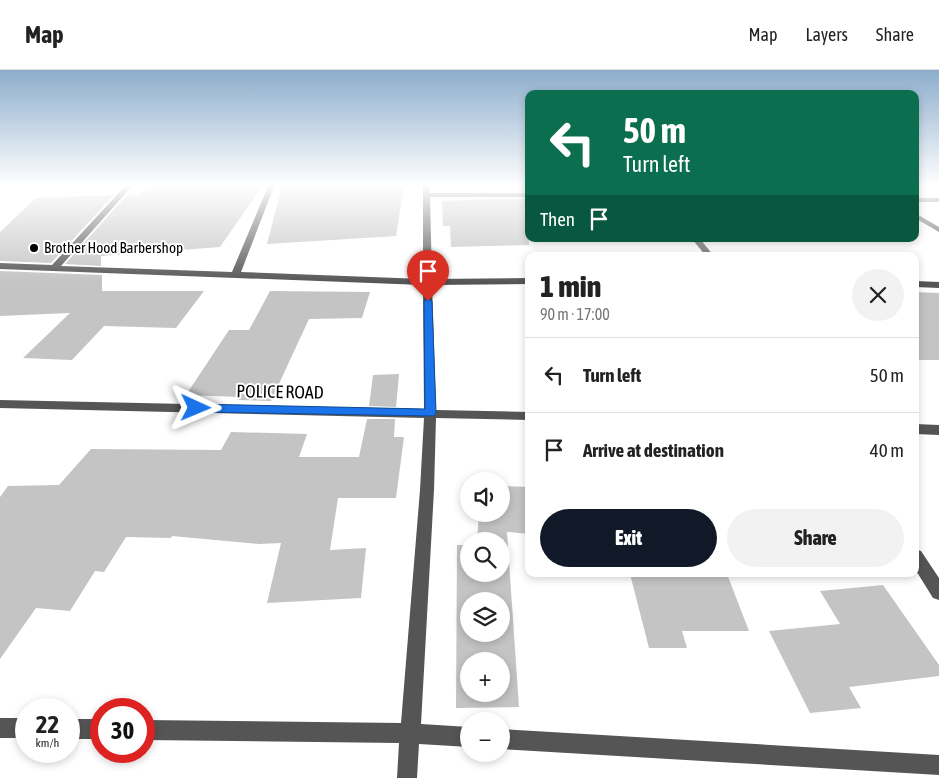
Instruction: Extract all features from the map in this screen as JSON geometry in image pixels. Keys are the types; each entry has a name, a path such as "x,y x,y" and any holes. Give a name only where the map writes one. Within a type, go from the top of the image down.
{"street":[{"path":"55,267 101,217"},
{"path":"236,274 259,217"},
{"path":"407,778 427,490 430,413 427,217"},
{"path":"919,218 939,230"},
{"path":"698,242 707,252"},
{"path":"0,266 428,282 525,281"},
{"path":"919,284 939,285"},
{"name":"POLICE ROAD","path":"0,404 525,416"},
{"path":"919,429 939,430"},
{"path":"919,562 939,592"},
{"path":"0,728 15,728"},
{"path":"155,730 410,733 460,736"},
{"path":"510,740 939,766"}],"building":[{"path":"16,217 94,217 51,263 0,261 0,232"},
{"path":"107,217 241,217 220,247 101,256 101,266 65,264"},
{"path":"274,217 399,217 396,236 267,244"},
{"path":"443,217 525,217 525,242 529,242 529,245 451,247 450,226 443,226"},
{"path":"0,271 102,275 102,291 204,291 176,328 104,326 72,360 23,358 70,313 0,316"},
{"path":"270,291 370,292 362,318 309,319 271,401 238,400 239,397 186,395 229,330 249,330"},
{"path":"919,292 939,293 939,360 919,360"},
{"path":"399,374 396,407 369,406 373,375"},
{"path":"367,419 395,419 394,437 404,437 396,498 338,498 330,550 366,548 361,598 267,603 281,543 259,544 172,536 171,538 126,537 104,572 95,571 70,611 36,608 0,659 0,497 8,486 59,485 91,449 221,450 231,432 307,434 299,457 359,457"},
{"path":"510,486 525,487 525,534 478,532 478,522 510,522"},
{"path":"457,545 460,545 460,582 510,582 510,576 519,707 456,708"},
{"path":"631,577 728,577 749,631 682,631 687,648 649,648"},
{"path":"883,585 939,665 939,676 849,687 861,708 810,713 769,631 840,624 820,591"}],"place":[{"name":"Brother Hood Barbershop","path":"34,248"}],"route":[{"path":"196,408 430,413 428,301"}]}
